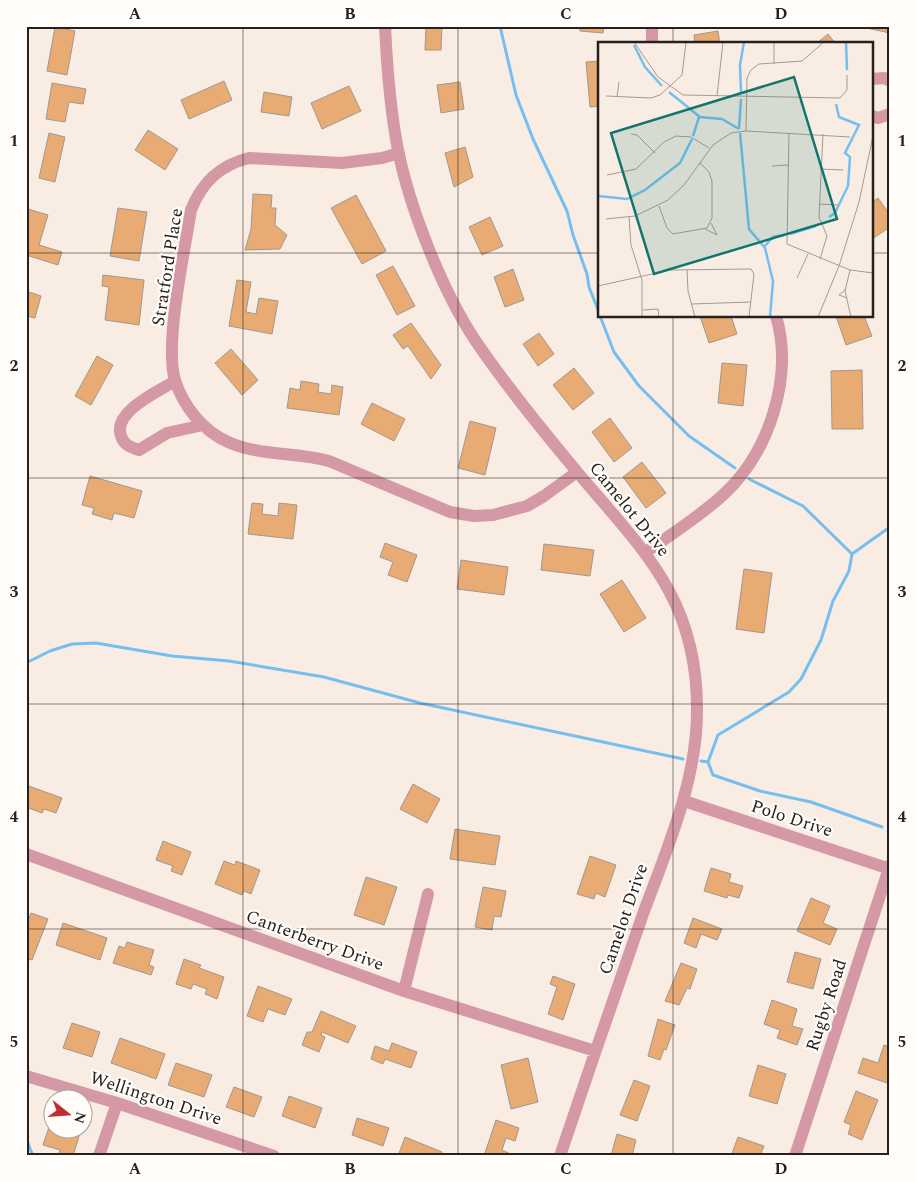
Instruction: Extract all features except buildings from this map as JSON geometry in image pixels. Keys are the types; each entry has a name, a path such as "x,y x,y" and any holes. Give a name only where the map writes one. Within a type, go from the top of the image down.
{"street":[{"name":"Camelot Drive","path":"385,26 391,108 399,153 417,215 455,305 475,339 524,406 577,472 646,552 676,603 686,627 692,653 697,708 696,739 684,801 595,1051 560,1156"},
{"path":"652,26 652,42"},
{"path":"874,79 884,78 890,81"},
{"path":"874,117 890,114"},
{"name":"Stratford Place","path":"399,153 382,158 342,164 250,158 235,162 220,170 206,182 191,210 173,333 175,381 190,411 203,425 228,442 250,449 310,456 329,461 450,512 474,516 494,515 527,506 577,472"},
{"path":"646,552 724,495 753,458 765,435 775,405 781,376 776,318"},
{"path":"175,381 136,405 122,420 119,431 122,439 129,447 139,450 167,432 203,425"},
{"name":"Polo Drive","path":"684,801 889,867"},
{"name":"Canterberry Drive","path":"26,854 404,991 595,1051"},
{"name":"Rugby Road","path":"795,1156 889,867"},
{"path":"404,991 428,894"},
{"name":"Wellington Drive","path":"26,1076 117,1102 274,1156"},
{"path":"99,1156 117,1102"}],"waterway":[{"path":"500,26 516,95 533,139 567,211 573,235 587,274 589,287 598,310"},
{"path":"601,318 614,352 639,386 689,436 735,468"},
{"path":"749,479 803,506 852,554"},
{"path":"852,554 890,527"},
{"path":"852,554 849,571 833,601 821,640 801,679 789,692 718,735 708,762 713,775 760,791 811,802 882,827"},
{"path":"26,663 50,651 72,644 96,643 172,656 229,661 324,677 420,703 683,759"},
{"path":"701,761 708,762"},
{"path":"26,1138 33,1156"}]}
